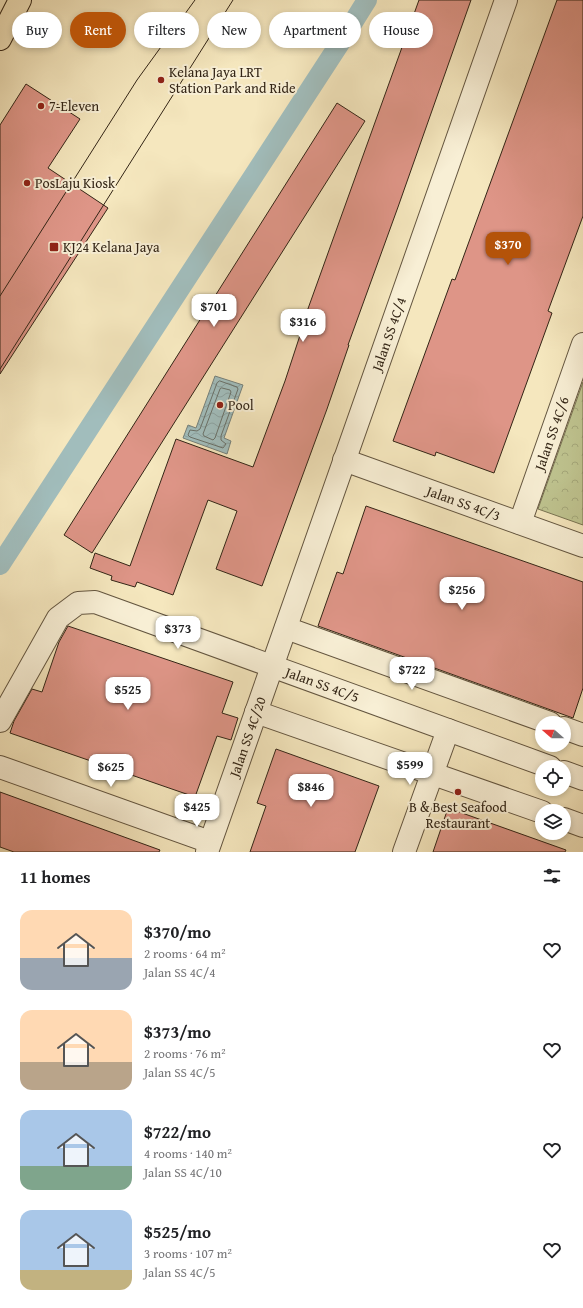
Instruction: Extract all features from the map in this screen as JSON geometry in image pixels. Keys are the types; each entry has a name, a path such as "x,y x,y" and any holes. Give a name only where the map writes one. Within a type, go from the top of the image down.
{"highway":[{"path":"0,39 20,0"}],"street":[{"name":"Jalan SS 4C/4","path":"272,667 506,0"},
{"name":"Jalan SS 4C/6","path":"520,523 583,344"},
{"name":"Jalan SS 4C/3","path":"344,460 583,546"},
{"name":"Jalan SS 4C/5","path":"0,721 58,618 78,603 95,602 535,762"},
{"path":"286,628 535,718"},
{"name":"Jalan SS 4C/20","path":"208,847 272,667"},
{"path":"256,712 535,810"},
{"path":"404,852 448,730"},
{"path":"571,731 583,735"},
{"path":"0,767 208,847"},
{"path":"571,775 583,779"},
{"path":"571,822 583,826"}],"green space":[{"path":"583,382 583,525 538,509"}],"water":[{"name":"Pool","path":"215,376 243,385 224,438 231,441 227,454 183,438 188,425 196,428"}],"building":[{"path":"419,0 471,0 348,345 327,409 262,586 216,569 237,511 208,500 173,595 137,582 135,587 111,580 112,576 90,568 95,553 130,566 176,439 253,467 285,381 305,317 402,48 433,48 433,12 415,12"},
{"path":"557,0 583,0 583,216 548,311 552,313 494,473 436,452 435,456 393,441 452,279 455,280"},
{"path":"26,84 80,119 48,168 108,208 0,374 0,125"},
{"path":"337,103 365,121 92,553 64,535"},
{"path":"366,506 583,582 583,688 573,718 571,716 318,626 337,572 343,574"},
{"path":"68,626 233,682 222,713 238,718 231,740 217,736 195,797 10,733 14,721 32,689 42,692 59,642"},
{"path":"276,749 379,786 355,852 250,852 266,806 257,803"},
{"path":"0,792 160,850 159,852 14,852 0,847"},
{"path":"448,808 566,850 565,852 433,852"}],"waterway":[{"path":"0,565 367,0"}],"tram line":[{"path":"0,296 137,80 195,0"},
{"path":"0,369 233,0"}],"place":[{"name":"Kelana Jaya LRT Station Park and Ride","path":"161,80"},
{"name":"7-Eleven","path":"41,106"},
{"name":"PosLaju Kiosk","path":"27,183"},
{"name":"KJ24 Kelana Jaya","path":"54,247"},
{"name":"Pool","path":"220,405"},
{"name":"B & Best Seafood Restaurant","path":"458,792"}]}
